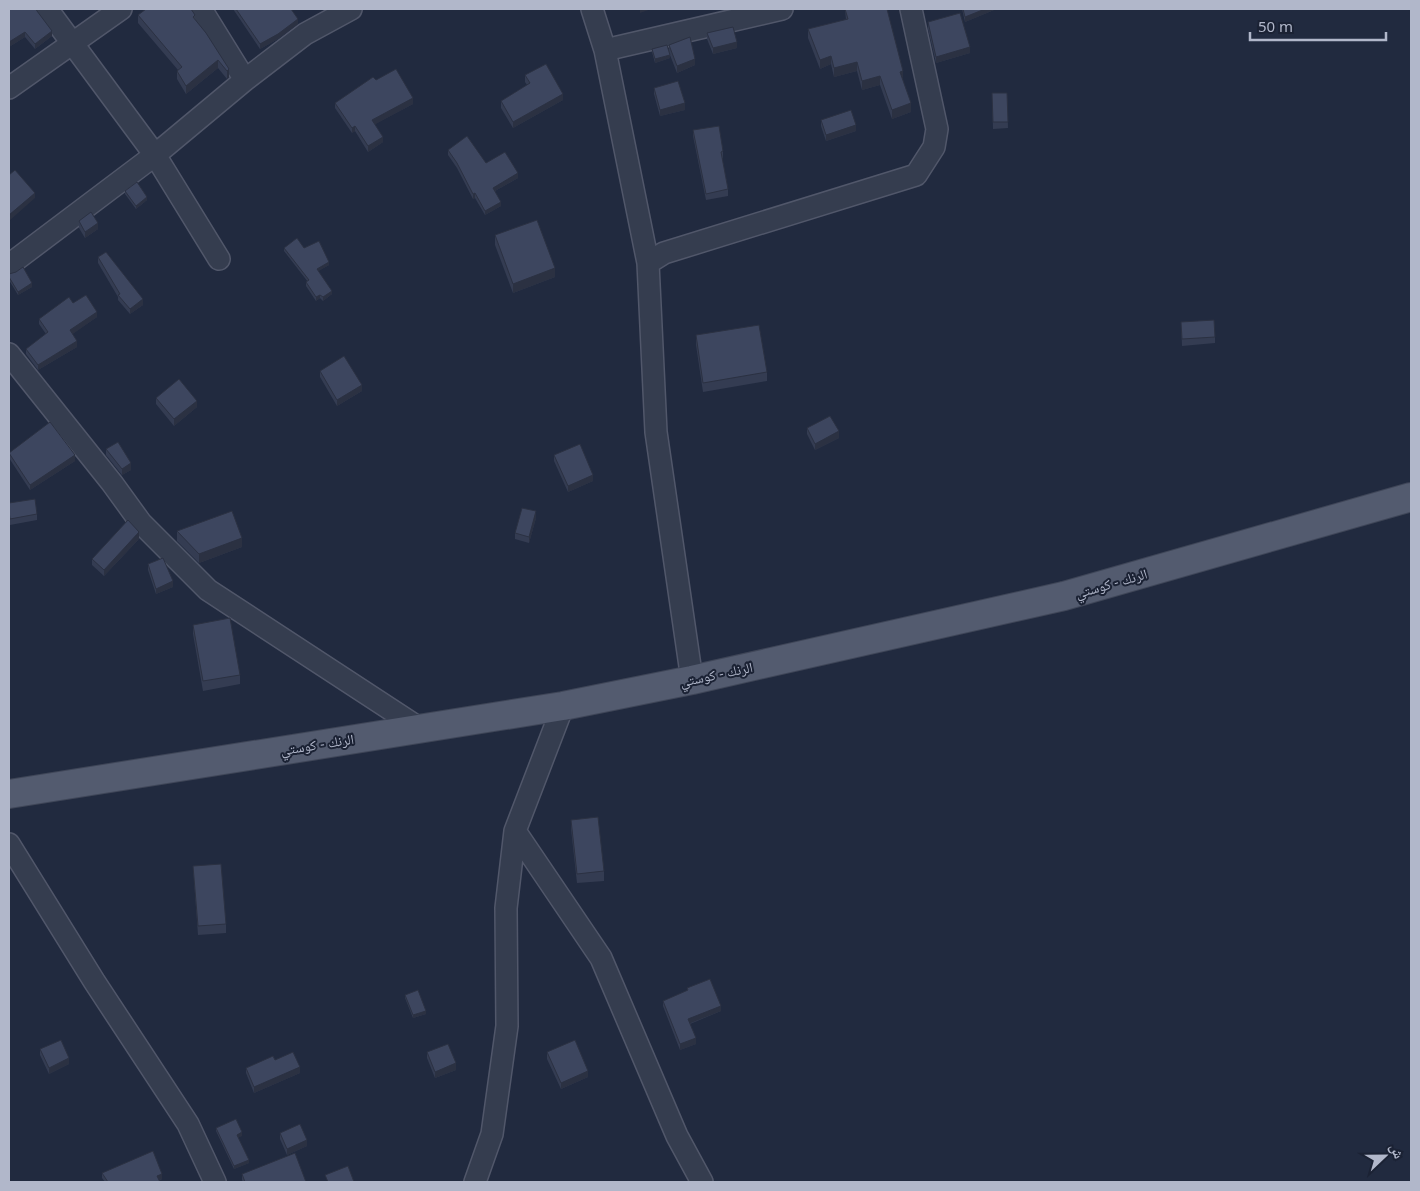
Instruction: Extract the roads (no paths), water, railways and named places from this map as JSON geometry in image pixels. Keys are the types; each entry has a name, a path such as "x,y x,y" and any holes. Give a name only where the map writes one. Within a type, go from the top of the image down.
{"main road":[{"name":"الرنك - كوستي","path":"9,794 563,706 692,680 1064,596 1411,497"}],"street":[{"path":"47,9 155,155 219,259"},
{"path":"9,88 121,9"},
{"path":"201,9 244,80"},
{"path":"9,265 155,155 244,80 305,34 351,9"},
{"path":"592,9 605,50 648,263 656,432 692,680"},
{"path":"605,50 782,9"},
{"path":"648,263 664,253 916,175 934,147 937,129 911,9"},
{"path":"9,354 112,483 141,523 208,590 418,728"},
{"path":"475,1182 492,1134 507,1026 506,908 515,831 563,706"},
{"path":"515,831 601,958 677,1136 702,1182"},
{"path":"9,844 94,981 188,1124 215,1182"}]}
